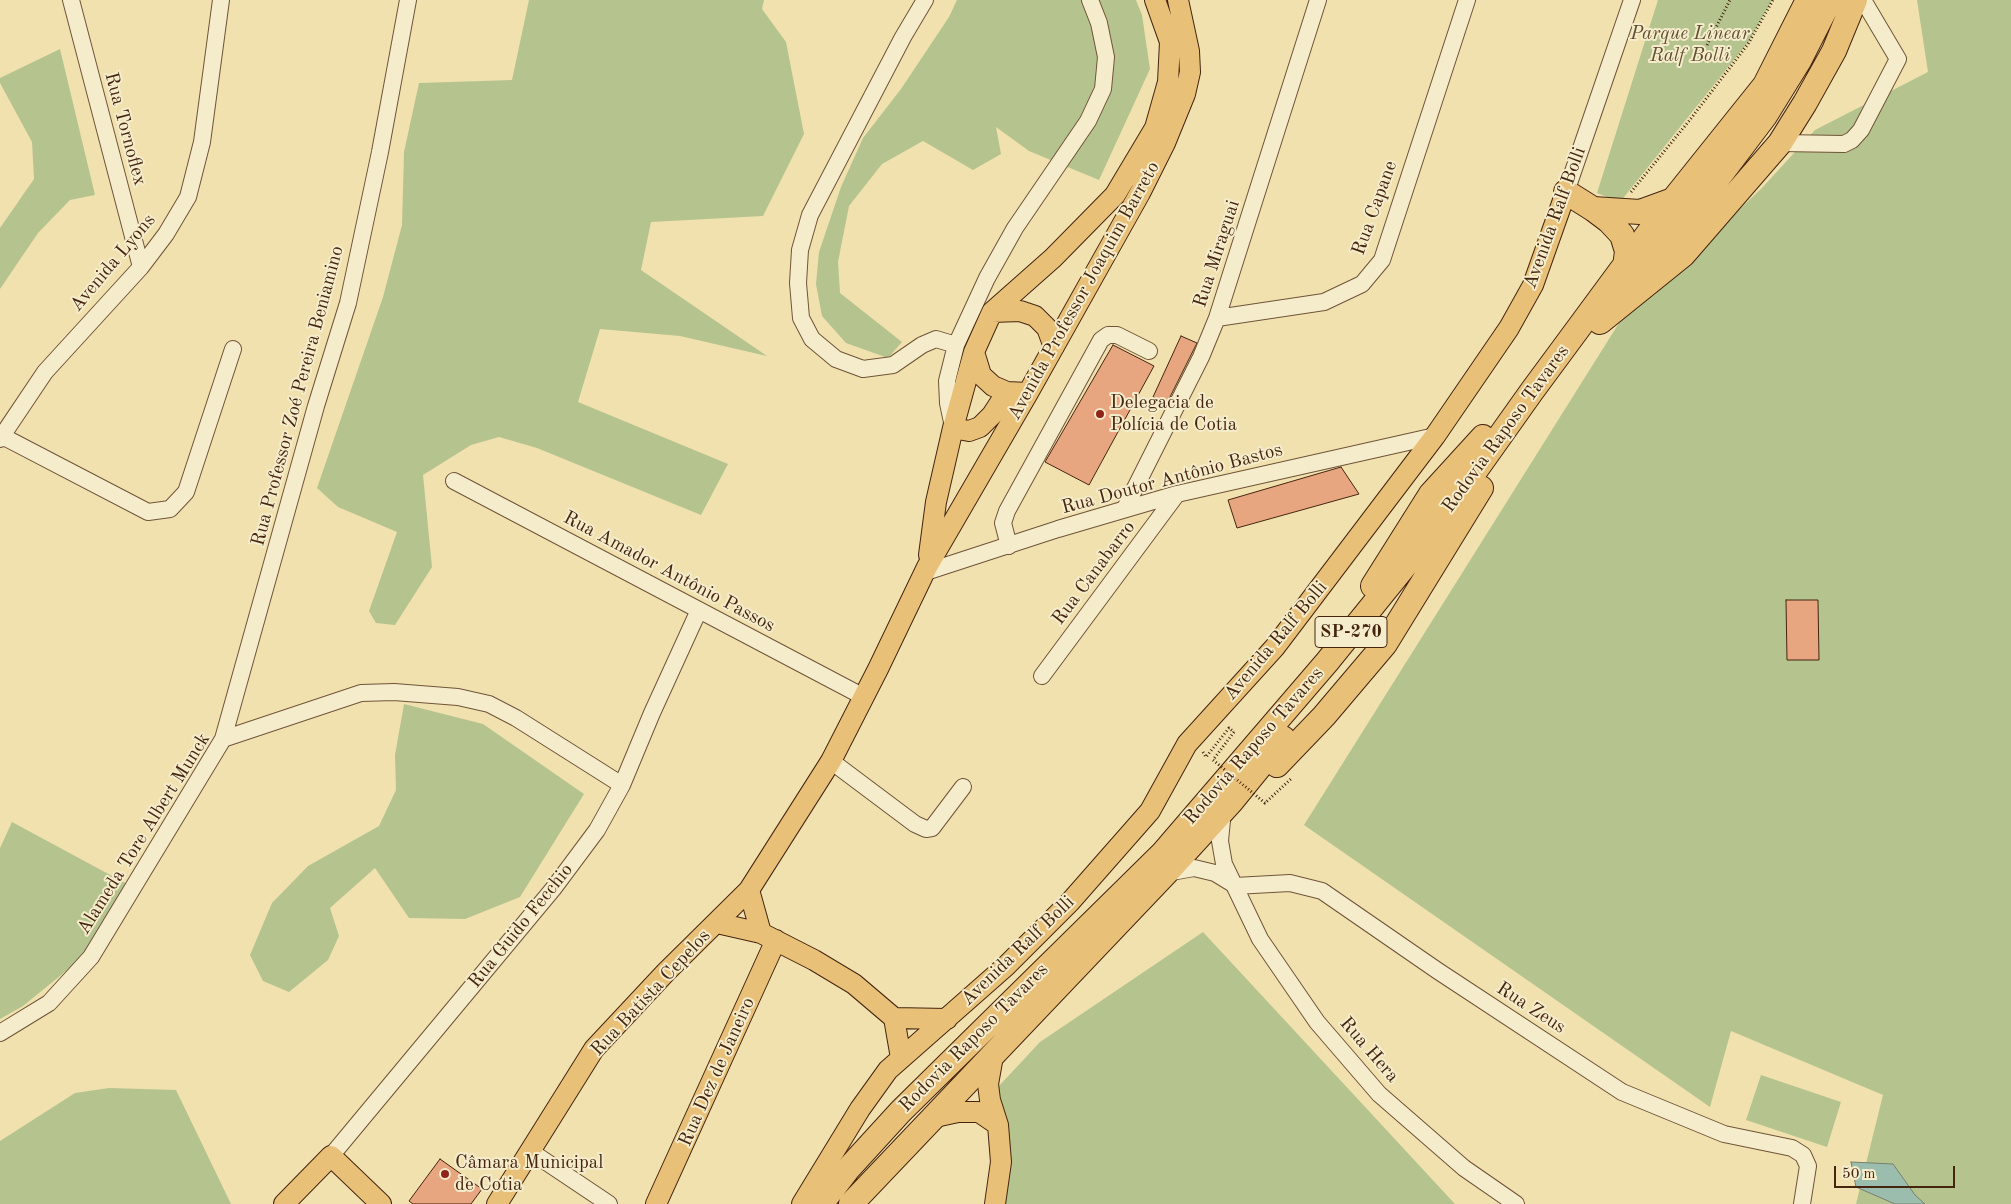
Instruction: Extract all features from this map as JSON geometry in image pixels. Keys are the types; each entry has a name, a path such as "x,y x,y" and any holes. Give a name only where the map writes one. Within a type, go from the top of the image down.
{"highway":[{"name":"Rodovia Raposo Tavares","path":"821,1204 848,1170 901,1111 1162,853 1327,662 1397,545 1431,494 1483,437 1532,391 1673,200 1765,84 1808,0"},
{"name":"Rodovia Raposo Tavares","path":"851,1204 1166,873 1227,806 1418,571 1481,488 1600,322 1709,190 1765,116 1799,61 1830,0"},
{"path":"1600,322 1683,255 1780,143 1806,103 1834,52 1855,0"},
{"path":"1566,192 1604,210 1640,212 1673,200"},
{"path":"1604,210 1609,221 1622,235 1627,251 1624,267"}],"main road":[{"name":"Avenida Professor Joaquim Barreto","path":"925,570 936,502 953,428 974,352 992,312 1054,258 1115,194 1155,128 1168,82 1170,42 1155,0"},
{"name":"Avenida Professor Joaquim Barreto","path":"749,890 831,761 925,570 1054,347 1140,193 1165,143 1185,94 1190,72 1189,51 1178,0"},
{"name":"Avenida Ralf Bolli","path":"802,1204 860,1108 888,1070 1006,966 1070,902 1150,811 1188,744 1275,648 1435,436 1508,328 1533,286 1566,192"},
{"path":"992,312 1020,311 1035,316 1047,328 1054,347"},
{"path":"974,352 981,375 993,386 1008,392 1028,393"},
{"path":"953,428 969,431 980,427 992,415 1008,392"},
{"path":"749,890 769,936"},
{"name":"Rua Batista Cepelos","path":"497,1204 594,1049 666,972 749,890"},
{"path":"717,923 769,936 814,960 854,984 894,1018 947,1019"},
{"name":"Rua Dez de Janeiro","path":"654,1202 769,936"},
{"path":"894,1018 901,1058"},
{"path":"993,1056 988,1084 990,1100 998,1125 1001,1162 995,1204"},
{"path":"935,1117 958,1112 979,1112 998,1125"},
{"path":"331,1156 381,1204"},
{"name":"Rua Guido Fecchio","path":"284,1204 331,1156"}],"street":[{"name":"Rua Tornoflex","path":"71,0 141,267"},
{"name":"Avenida Lyons","path":"1,438 46,372 141,267 166,234 188,197 202,142 221,0"},
{"name":"Rua Professor Zoé Pereira Beniamino","path":"223,740 316,406 348,303 380,152 408,0"},
{"path":"925,0 903,37 810,215 800,250 798,284 801,318 812,339 836,360 863,369 893,365 922,344 936,340 956,345"},
{"path":"953,428 948,404 947,381 956,345 996,261 1015,228 1088,121 1103,89 1106,57 1099,23 1090,0"},
{"name":"Rua Miraguai","path":"1125,508 1201,356 1217,318 1318,0"},
{"name":"Rua Capane","path":"1217,318 1324,302 1362,284 1382,260 1467,0"},
{"name":"Avenida Ralf Bolli","path":"1566,192 1632,0"},
{"path":"1780,143 1844,144 1852,140 1861,130 1898,59 1863,0"},
{"path":"1009,546 1003,523 1007,511 1101,340 1108,336 1117,335 1149,351"},
{"path":"1,438 148,512 170,509 186,492 233,349"},
{"name":"Rua Doutor Antônio Bastos","path":"925,570 1009,546 1125,508 1177,494 1435,436"},
{"name":"Rua Amador Antônio Passos","path":"454,481 864,697"},
{"name":"Rua Canabarro","path":"1042,676 1177,494"},
{"name":"Rua Guido Fecchio","path":"331,1156 553,889 597,830 622,785 652,713 699,610"},
{"name":"Alameda Tore Albert Munck","path":"0,1033 49,1003 91,957 223,740 361,693 394,692 458,697 489,704 516,718 622,785"},
{"path":"831,761 915,824 926,829 932,828 963,787"},
{"name":"Rua Hera","path":"1227,806 1220,841 1224,864 1260,939 1317,1022 1379,1094 1464,1168 1516,1204"},
{"path":"1166,873 1194,868 1215,873 1235,886"},
{"name":"Rua Zeus","path":"1235,886 1290,883 1322,892 1622,1092 1724,1134 1792,1148 1803,1155 1808,1166 1802,1204"},
{"path":"530,1151 609,1204"}],"path":[{"path":"1707,45 1730,0"},
{"path":"1604,210 1689,121 1748,44 1773,0"},
{"path":"1234,732 1213,760 1265,803 1292,778"}],"green space":[{"path":"529,0 764,0 762,9 786,42 804,134 763,216 651,222 641,270 767,356 680,336 600,329 578,402 728,464 701,515 537,448 499,437 471,445 423,475 432,567 395,625 376,623 369,611 397,532 338,507 317,488 383,297 402,225 404,152 419,83 512,80"},
{"path":"957,0 1136,0 1142,15 1150,69 1099,180 1029,151 996,127 1001,154 973,170 923,141 882,164 849,206 838,262 840,293 902,342 888,358 846,343 822,316 816,284 819,252 841,187 863,138 901,89 949,17"},
{"name":"Parque Linear Ralf Bolli","path":"1658,0 1772,0 1749,41 1620,202 1597,193"},
{"path":"1917,0 2011,0 2011,1204 1856,1204 1883,1095 1731,1031 1710,1107 1304,825 1619,323 1762,188 1815,130 1928,72"},
{"path":"60,49 95,195 70,200 38,233 0,289 0,228 34,179 32,142 0,83 0,78"},
{"path":"404,704 483,724 584,794 520,897 465,919 409,918 375,868 330,908 339,936 328,960 289,992 263,981 250,955 272,903 308,866 379,826 396,790 395,755"},
{"path":"12,822 127,884 87,954 23,1006 0,1019 0,848"},
{"path":"1203,932 1455,1204 1002,1204 998,1087 1040,1042"},
{"path":"1761,1075 1841,1102 1827,1147 1746,1120"},
{"path":"109,1088 176,1090 231,1204 0,1204 0,1141 75,1093"}],"shaded area":[{"path":"1851,1162 1893,1164 1915,1195 1925,1204 1895,1204 1856,1187"}],"building":[{"path":"1181,336 1197,343 1167,403 1153,397"},
{"name":"Delegacia de Polícia de Cotia","path":"1113,345 1154,366 1089,485 1045,462"},
{"path":"1341,467 1359,494 1237,528 1228,500"},
{"path":"1786,600 1818,600 1819,660 1787,660"},
{"name":"Câmara Municipal de Cotia","path":"440,1159 482,1189 471,1204 413,1204 409,1201"}],"place":[{"name":"Delegacia de Polícia de Cotia","path":"1100,414"},
{"name":"Câmara Municipal de Cotia","path":"445,1174"}]}
